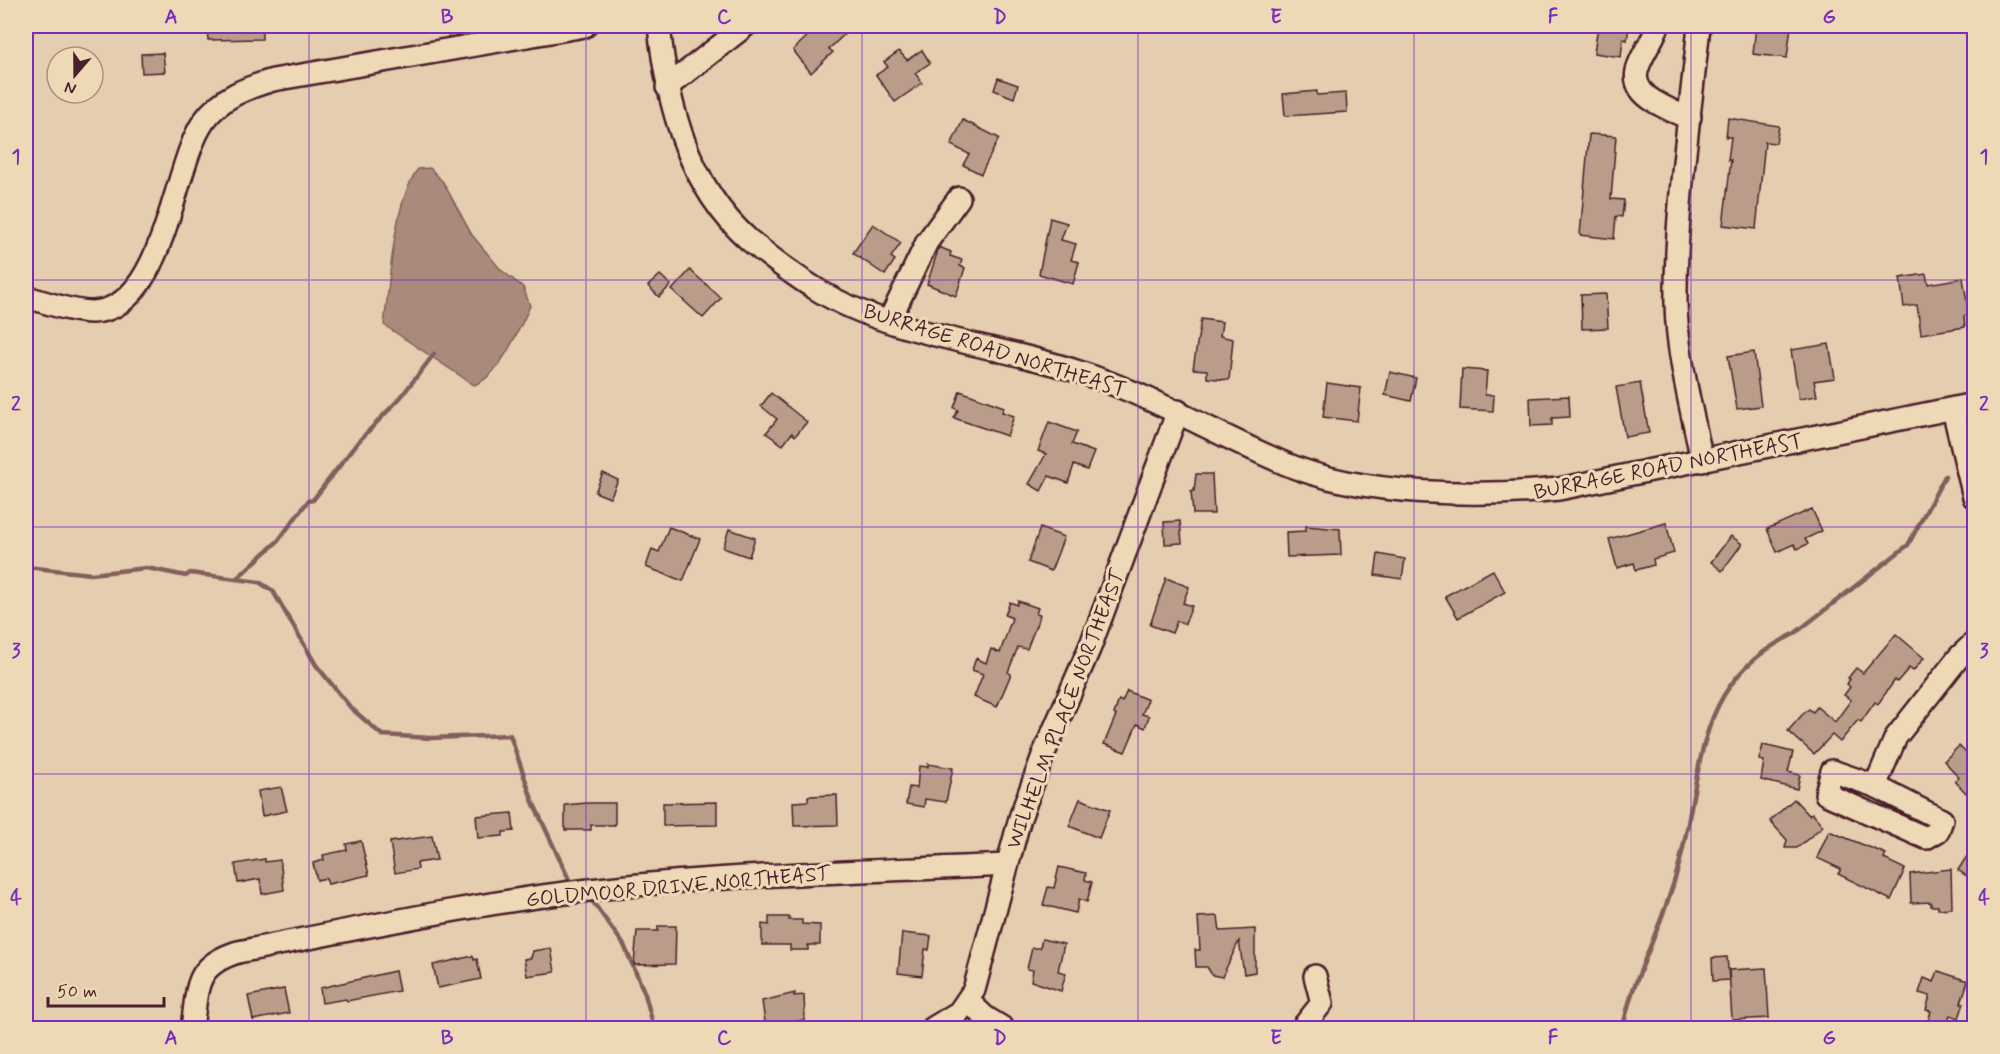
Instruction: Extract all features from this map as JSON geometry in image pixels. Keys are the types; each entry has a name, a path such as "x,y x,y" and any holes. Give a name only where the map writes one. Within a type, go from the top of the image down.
{"street":[{"path":"26,297 93,312 118,305 145,274 156,253 204,121 225,99 248,87 273,80 585,26"},
{"name":"BURRAGE ROAD NORTHEAST","path":"659,26 667,87 692,162 716,202 747,238 817,290 889,321 1078,371 1147,396 1235,441 1306,472 1401,489 1508,495 1559,489 1974,404"},
{"path":"667,87 745,26"},
{"path":"1658,26 1636,71 1636,87 1643,94 1679,115 1690,117"},
{"path":"1699,26 1678,243 1676,306 1684,366 1702,461"},
{"path":"889,321 927,242 959,198"},
{"path":"1953,409 1974,497"},
{"name":"WILHELM PLACE NORTHEAST","path":"933,1029 950,1019 968,1001 980,975 1006,865 1044,753 1090,647 1178,411"},
{"path":"1875,786 1896,736 1959,657 1974,643"},
{"path":"1832,771 1875,786 1942,819 1938,831 1926,838 1826,794 1832,771"},
{"name":"GOLDMOOR DRIVE NORTHEAST","path":"192,1029 201,977 211,963 238,952 519,898 584,890 764,875 1006,865"},
{"path":"1302,1029 1322,1003 1315,976"},
{"path":"968,1001 985,1017 1003,1029"}],"shaded area":[{"path":"430,168 443,182 472,235 501,270 523,287 530,306 508,351 492,372 474,385 384,325 394,243 403,201 418,169"}],"building":[{"path":"207,26 262,26 262,39 208,40"},
{"path":"818,26 853,26 829,49 833,52 811,73 793,50"},
{"path":"1598,26 1629,26 1627,40 1623,39 1621,57 1594,53"},
{"path":"1756,26 1791,26 1787,58 1753,54"},
{"path":"922,50 930,63 915,73 922,83 895,102 876,75 888,67 884,62 899,51 907,60"},
{"path":"163,53 165,72 142,73 141,54"},
{"path":"998,78 1018,85 1014,98 994,90"},
{"path":"1317,91 1317,95 1346,93 1347,112 1285,116 1283,94"},
{"path":"1728,118 1779,126 1776,143 1765,142 1756,229 1723,225 1731,160 1728,160 1731,137 1726,137"},
{"path":"963,120 999,138 981,174 963,165 969,154 951,145"},
{"path":"1589,134 1616,136 1611,199 1624,200 1622,217 1616,216 1614,239 1580,235"},
{"path":"1050,218 1067,223 1061,240 1076,244 1071,260 1079,262 1073,284 1039,274"},
{"path":"873,224 901,243 891,257 895,260 885,275 853,253"},
{"path":"939,247 951,252 950,256 962,260 960,266 965,268 956,296 927,284"},
{"path":"690,270 721,298 703,318 672,290"},
{"path":"1926,274 1928,284 1963,278 1969,315 1964,316 1965,327 1921,334 1917,305 1904,307 1900,278"},
{"path":"660,275 671,285 659,297 648,286"},
{"path":"1606,294 1608,328 1582,329 1581,295"},
{"path":"1201,319 1222,322 1220,336 1233,339 1229,380 1207,378 1207,370 1193,369"},
{"path":"1829,344 1835,378 1814,381 1817,396 1799,399 1791,350"},
{"path":"1754,352 1761,406 1737,409 1728,356"},
{"path":"1462,369 1487,371 1485,395 1494,395 1493,411 1460,409"},
{"path":"1390,372 1416,378 1411,401 1385,395"},
{"path":"1327,383 1361,388 1357,421 1323,417"},
{"path":"1640,383 1649,433 1625,437 1616,387"},
{"path":"960,391 1004,407 1002,412 1014,416 1007,436 954,418 958,410 954,408"},
{"path":"771,393 807,422 795,436 792,433 783,445 766,433 777,419 761,406"},
{"path":"1569,396 1570,417 1552,418 1552,425 1531,426 1530,398"},
{"path":"1049,422 1077,432 1072,444 1094,452 1087,470 1074,465 1068,483 1049,476 1041,491 1029,484 1046,454 1038,451"},
{"path":"603,473 618,480 610,498 595,492"},
{"path":"1196,474 1212,474 1214,514 1193,514 1191,491 1194,491"},
{"path":"1812,509 1822,531 1805,539 1808,544 1797,549 1794,544 1777,552 1767,529"},
{"path":"1180,521 1182,543 1165,544 1164,522"},
{"path":"1666,523 1674,553 1653,559 1654,565 1636,570 1634,563 1617,568 1609,539"},
{"path":"1306,526 1340,529 1341,555 1287,557 1286,532 1306,531"},
{"path":"669,527 700,539 683,581 646,567 652,549 659,552"},
{"path":"1040,528 1064,537 1051,571 1028,562"},
{"path":"729,529 755,538 749,557 723,548"},
{"path":"1731,536 1742,544 1722,571 1711,562"},
{"path":"1378,554 1405,559 1402,579 1375,575"},
{"path":"1493,570 1505,592 1458,618 1445,596"},
{"path":"1166,578 1189,587 1183,603 1192,606 1185,624 1177,621 1172,633 1150,625"},
{"path":"1018,601 1038,608 1036,614 1040,615 1027,649 1018,647 1008,672 1011,674 997,707 974,697 983,674 972,670 976,658 986,663 991,649 1000,653 1012,618 1005,615 1010,602 1017,605"},
{"path":"1896,634 1924,658 1913,671 1909,668 1897,682 1895,680 1878,704 1875,702 1861,722 1858,720 1840,742 1832,735 1814,754 1788,731 1809,709 1813,712 1817,707 1835,722 1851,700 1844,695 1850,687 1847,684 1850,679 1848,678 1856,668 1863,673"},
{"path":"1127,691 1148,700 1142,714 1149,716 1145,728 1137,724 1125,752 1104,744 1116,715 1114,714 1119,700 1122,702"},
{"path":"1974,744 1974,785 1966,793 1955,781 1959,777 1944,761 1959,746 1966,753"},
{"path":"1763,745 1793,752 1788,772 1800,775 1797,789 1761,780 1764,761 1759,760"},
{"path":"928,764 953,768 946,802 925,799 924,807 906,804 909,787 917,788 919,766 928,767"},
{"path":"281,787 287,811 262,816 258,791"},
{"path":"837,795 838,825 794,826 793,802 808,801 808,796"},
{"path":"1080,799 1110,810 1099,838 1069,826"},
{"path":"1794,799 1809,815 1812,813 1823,826 1797,848 1785,848 1787,840 1770,821"},
{"path":"717,802 717,825 663,826 663,803"},
{"path":"615,803 615,825 591,825 591,830 565,830 565,805"},
{"path":"512,813 514,831 503,832 503,836 478,838 476,816"},
{"path":"1829,831 1886,854 1884,859 1905,869 1891,900 1838,874 1841,869 1817,858"},
{"path":"432,836 437,860 417,863 418,869 395,873 390,842"},
{"path":"361,841 369,875 328,884 326,878 317,880 313,863 324,860 323,855 347,850 346,844"},
{"path":"1974,845 1974,881 1958,870"},
{"path":"265,859 265,862 280,860 284,890 262,894 260,879 238,883 235,864"},
{"path":"1059,867 1086,873 1085,880 1092,882 1087,902 1079,899 1076,913 1043,905 1048,887 1054,888"},
{"path":"1951,869 1952,908 1938,909 1938,906 1931,906 1931,902 1911,903 1910,874"},
{"path":"1218,916 1220,931 1255,929 1255,972 1244,974 1239,941 1222,977 1212,975 1207,967 1196,967 1195,950 1200,950 1198,917"},
{"path":"769,917 789,917 789,920 802,920 802,924 820,925 820,945 808,945 808,950 790,950 790,945 762,945 762,924 769,925"},
{"path":"658,926 676,926 675,964 634,965 637,931 658,931"},
{"path":"902,933 931,936 929,950 925,949 922,976 898,973"},
{"path":"1042,939 1064,944 1058,971 1066,973 1061,991 1031,981 1033,970 1027,969 1032,948 1040,948"},
{"path":"551,948 555,972 527,976 524,959 531,958 533,951"},
{"path":"473,956 474,960 477,959 481,979 438,988 433,965"},
{"path":"1727,957 1729,980 1713,981 1712,958"},
{"path":"1766,968 1769,1018 1732,1020 1729,970"},
{"path":"395,971 399,991 347,1001 346,999 322,1003 320,988"},
{"path":"1938,971 1968,981 1961,1003 1964,1003 1959,1018 1950,1015 1946,1029 1926,1029 1931,1011 1926,1010 1930,996 1919,993 1924,978 1934,982"},
{"path":"284,989 289,1013 253,1020 248,996"},
{"path":"795,993 794,996 804,995 805,1020 784,1023 785,1029 766,1029 762,1001"}],"waterway":[{"path":"236,579 278,541 308,501 313,500 358,442 401,397 434,354"},
{"path":"1622,1028 1633,990 1674,883 1702,753 1710,724 1722,698 1739,674 1763,652 1794,634 1908,545 1945,476"},
{"path":"26,567 91,574 147,568 186,576 190,573 259,582 273,591 316,665 351,708 382,735 431,738 510,735 533,802 571,884"},
{"path":"590,898 624,945 645,994 654,1028"}]}
